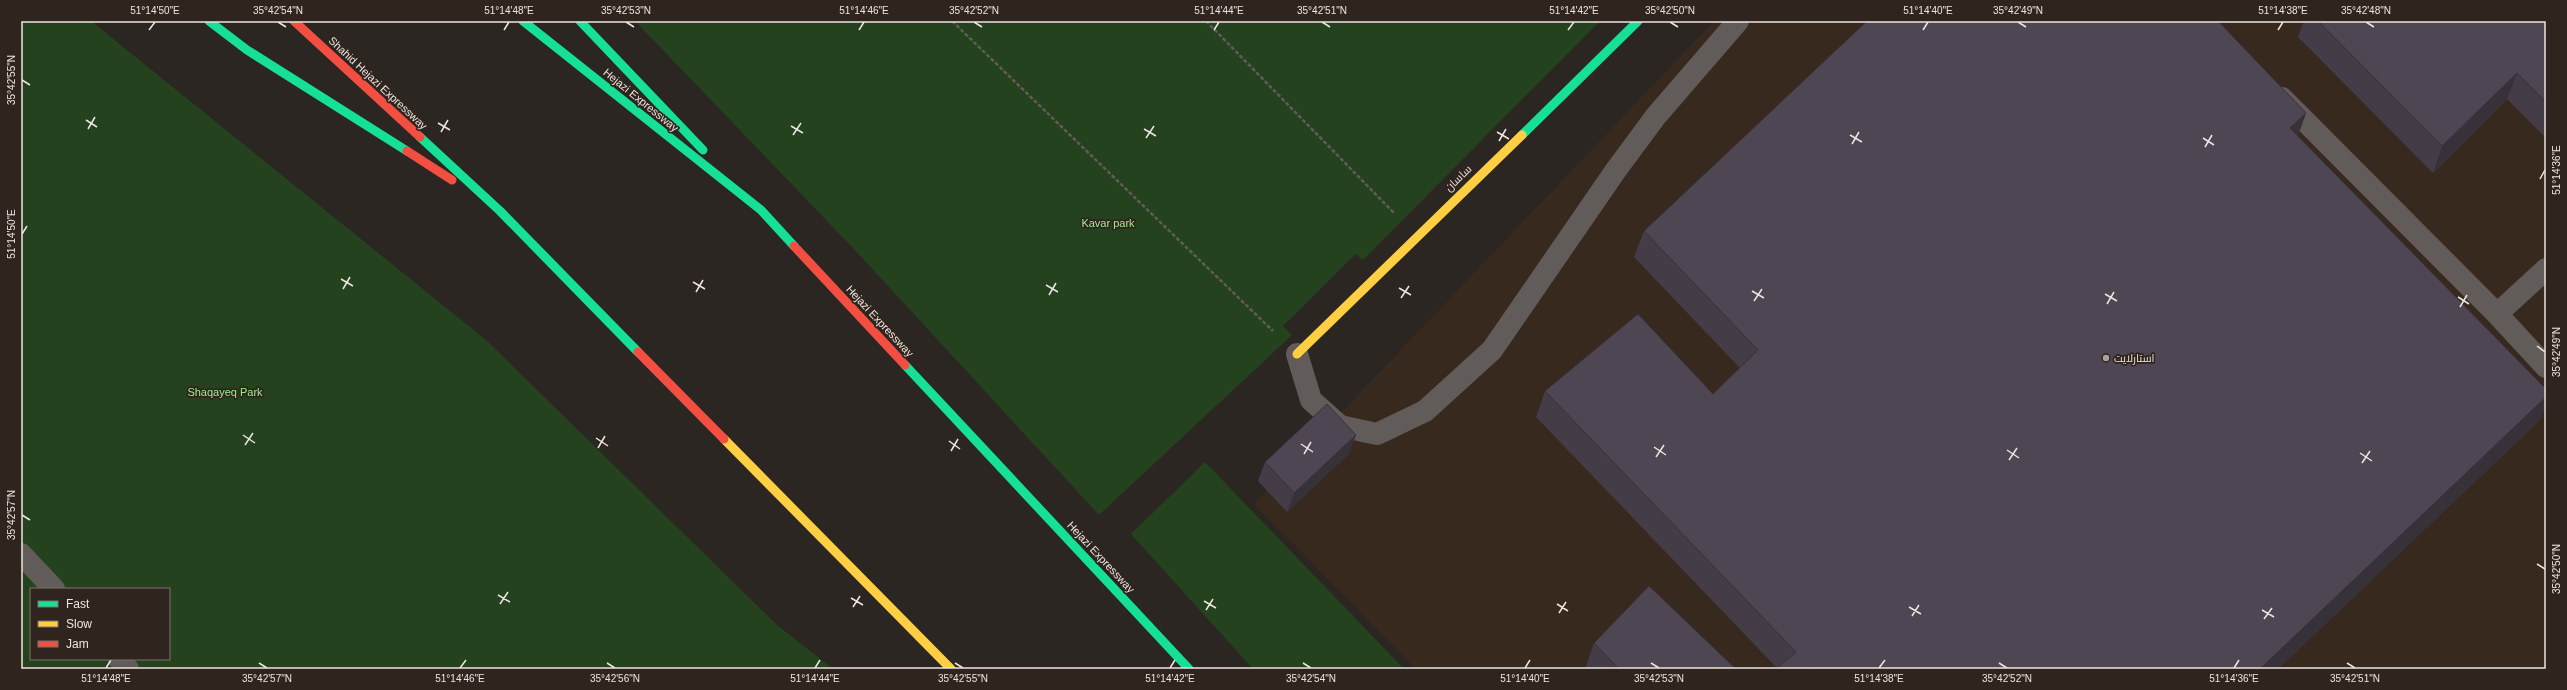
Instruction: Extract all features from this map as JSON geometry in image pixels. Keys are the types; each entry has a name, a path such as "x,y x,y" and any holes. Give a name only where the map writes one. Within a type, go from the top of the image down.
{"main road":[{"path":"209,21 247,50 500,211 951,669"},
{"name":"Shahid Hejazi Expressway","path":"294,21 500,211"},
{"name":"Hejazi Expressway","path":"523,21 761,210 1189,669"},
{"path":"580,21 761,210"},
{"name":"ساسان","path":"1297,354 1416,236 1638,21"}],"street":[{"path":"1297,354 1311,400 1340,426 1377,434 1424,411 1492,350 1616,170 1656,116 1738,21"},
{"path":"2267,83 2497,314 2546,367"},
{"path":"2497,314 2546,269"},
{"path":"21,554 53,588"},
{"path":"120,660 128,669"}],"path":[{"path":"952,21 1297,354"},
{"path":"1206,21 1416,236"}],"shaded area":[{"name":"استارلایت","path":"1714,21 2546,21 2546,669 1416,669 1254,504"}],"green space":[{"name":"Shaqayeq Park","path":"21,21 91,21 486,340 777,625 833,669 21,669"},
{"name":"Kavar park","path":"635,21 1600,21 1363,260 1355,254 1283,326 1292,335 1099,515 853,248"},
{"path":"1205,462 1404,669 1253,669 1131,534"}],"building":[{"name":"استارلایت","path":"1867,21 2218,21 2306,113 2290,128 2546,389 2546,397 2260,669 1817,669 1815,667 1814,669 1776,669 1796,652 1545,391 1638,314 1713,394 1758,350 1644,231"},
{"path":"2318,21 2546,21 2546,102 2517,73 2442,146"},
{"path":"1327,404 1356,435 1294,493 1265,462"},
{"path":"1649,586 1736,669 1619,669 1594,643"}],"traffic: fast":[{"path":"209,21 247,50 407,151"},
{"path":"523,21 761,210 794,246"},
{"path":"580,21 703,150"},
{"path":"1522,135 1638,21"},
{"path":"420,137 500,211 638,352"},
{"path":"905,365 1189,669"}],"traffic: slow":[{"path":"1297,354 1522,135"},
{"path":"724,439 951,669"}],"traffic: jam":[{"path":"294,21 420,137"},
{"path":"407,151 452,180"},
{"path":"794,246 905,365"},
{"path":"638,352 724,439"}],"place":[{"name":"استارلایت","path":"2106,358"}]}
